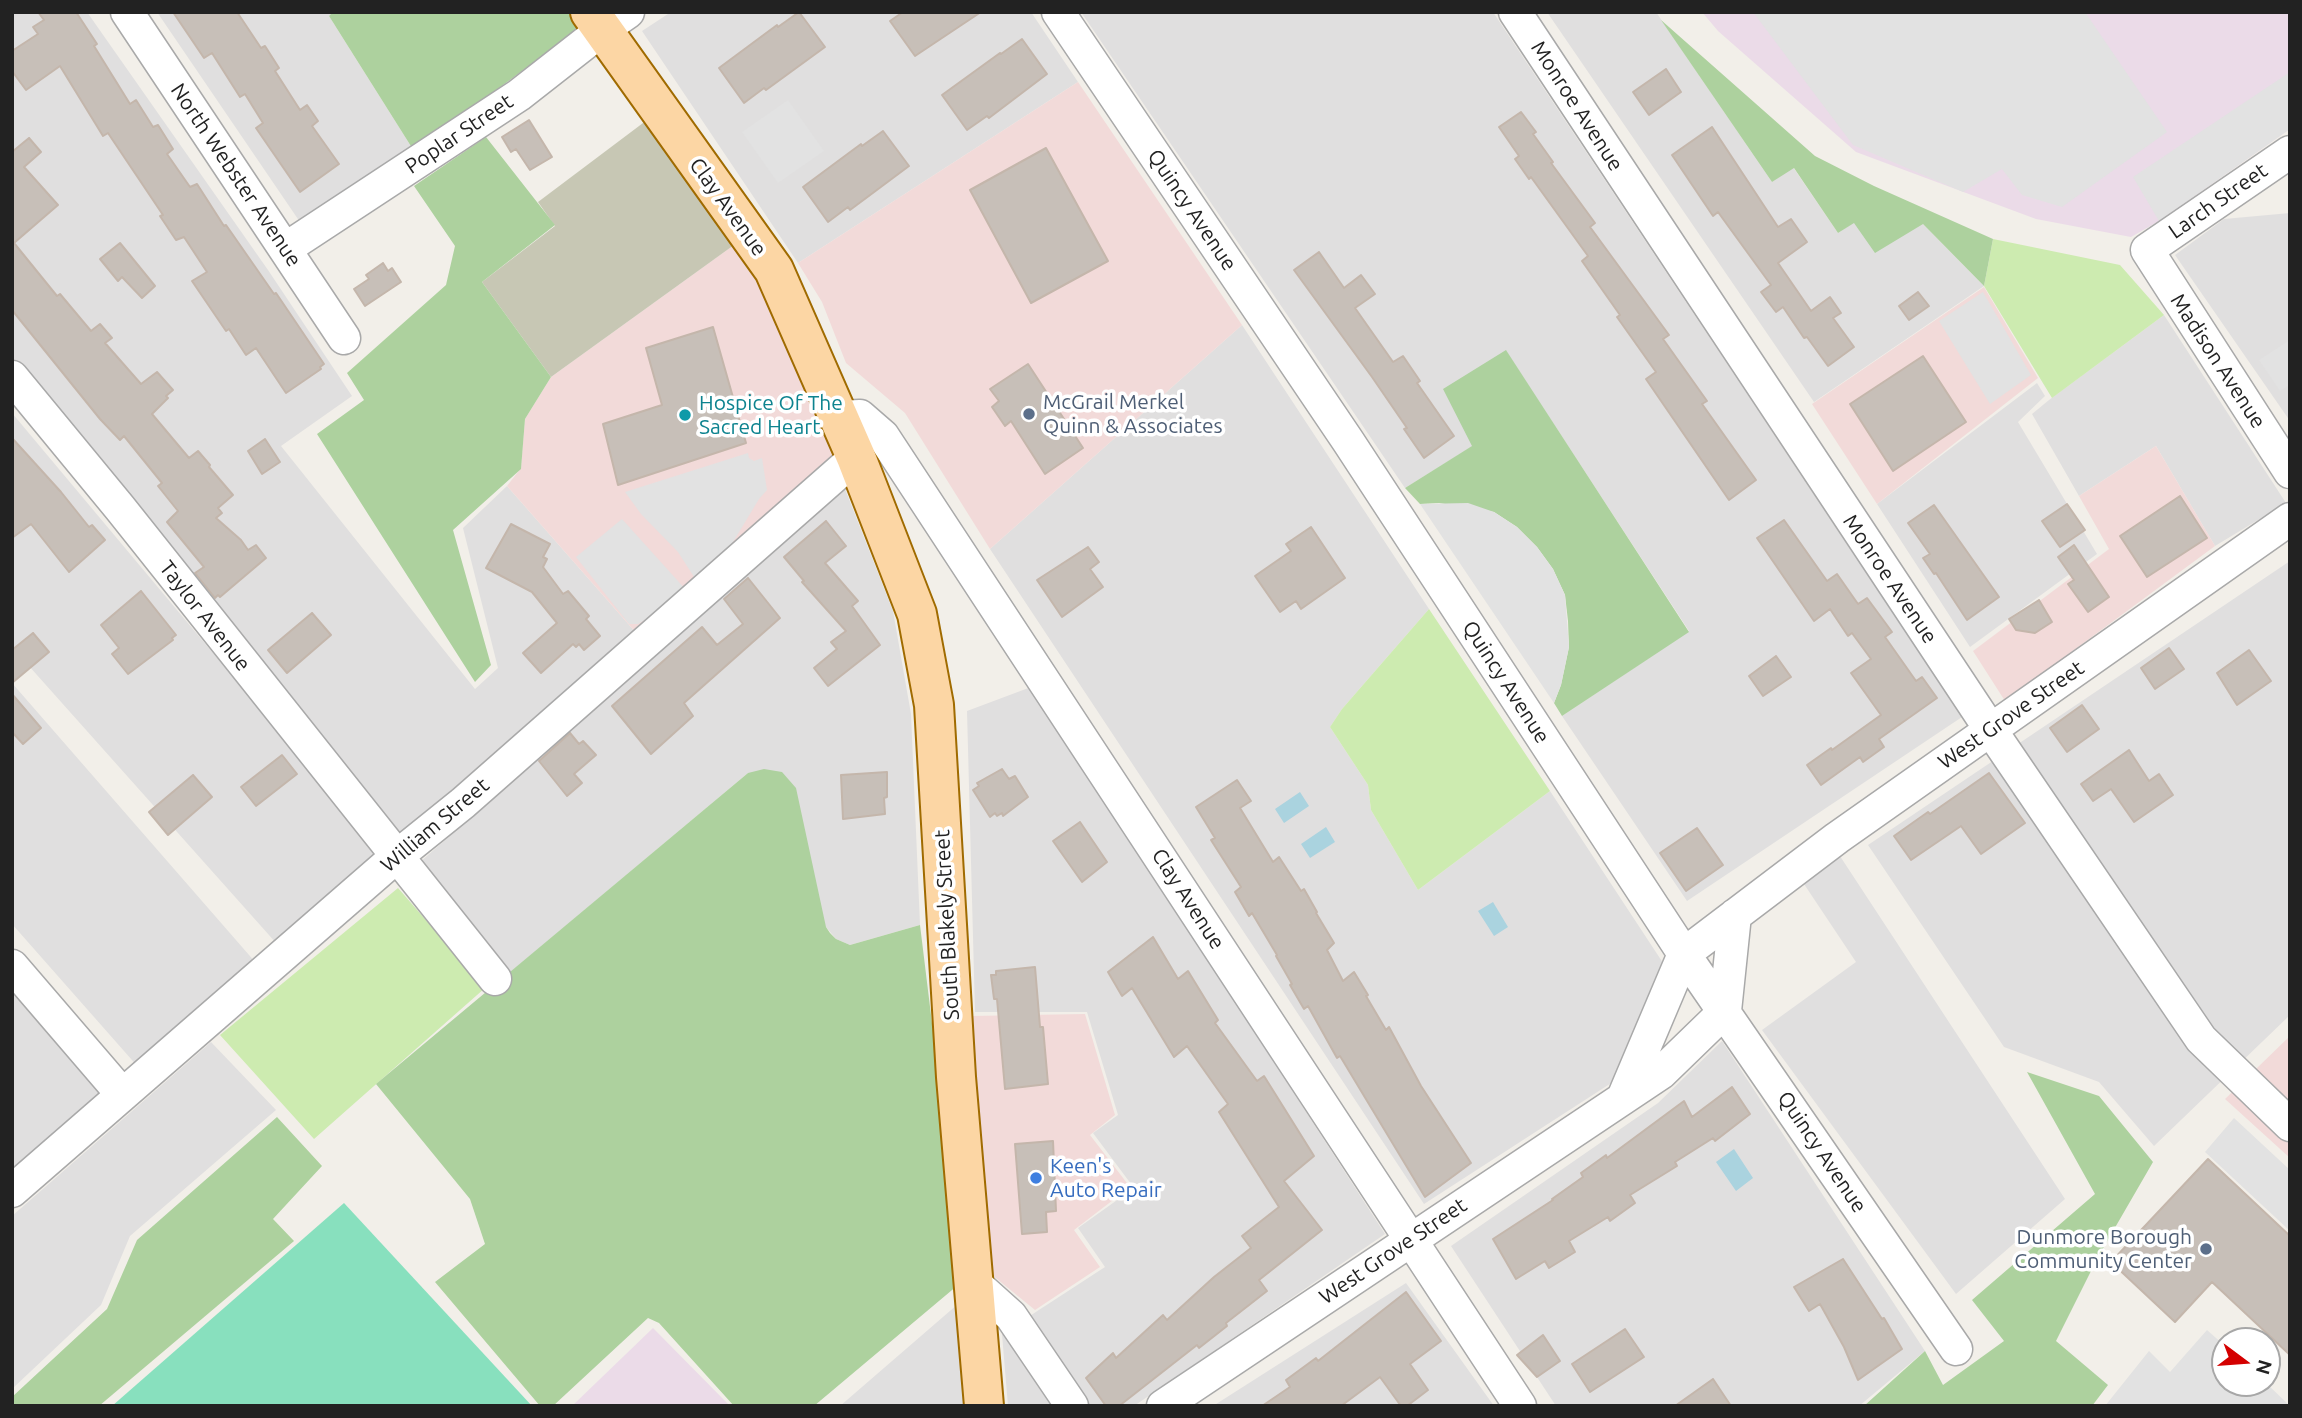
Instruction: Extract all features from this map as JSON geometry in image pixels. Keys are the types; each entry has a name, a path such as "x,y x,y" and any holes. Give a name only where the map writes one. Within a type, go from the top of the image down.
{"main road":[{"name":"Clay Avenue","path":"607,18 774,270 856,457"},
{"name":"South Blakely Street","path":"856,457 917,614 934,705 956,1077 984,1406"}],"street":[{"name":"North Webster Avenue","path":"127,12 344,338"},
{"name":"Quincy Avenue","path":"1058,12 1348,441 1684,954 1956,1349"},
{"name":"Monroe Avenue","path":"1515,12 1990,729 2201,1039 2290,1125"},
{"name":"Poplar Street","path":"285,249 519,95 607,18"},
{"name":"Larch Street","path":"2147,250 2290,152"},
{"name":"Madison Avenue","path":"2147,250 2290,472"},
{"name":"Taylor Avenue","path":"12,377 120,508 495,979"},
{"name":"Clay Avenue","path":"839,417 860,416 883,436 1520,1406"},
{"name":"William Street","path":"12,1191 396,857 463,803 856,457"},
{"name":"West Grove Street","path":"1623,1098 1684,954 1837,838 2290,519"},
{"path":"1725,1011 1735,915"},
{"path":"12,966 122,1094"},
{"name":"West Grove Street","path":"1163,1406 1661,1073 1725,1011"},
{"path":"972,1281 1011,1317 1072,1406"}],"shaded area":[{"path":"12,12 87,12 268,270 352,396 281,446 475,689 498,668 463,528 507,486 638,635 401,839 12,357"},
{"path":"157,12 333,12 329,16 414,151 302,225"},
{"path":"671,12 1031,12 1078,82 798,263 642,31"},
{"path":"1081,12 1493,12 1962,717 1687,901 1562,716 1689,631 1506,351 1473,446 1405,488"},
{"path":"1547,12 1656,12 1772,182 1793,167 1838,233 1854,222 1923,224 1984,286 1814,402"},
{"path":"1702,12 2290,12 2290,129 2159,221 2131,237 2036,219 1856,152 1718,31"},
{"path":"1753,12 2085,12 2167,132 2062,207 2022,195 2002,169 1963,192 1853,145"},
{"path":"2290,72 2290,129 2159,221 2133,177"},
{"path":"1078,82 1242,325 990,549 905,413 846,363 822,302 798,263"},
{"path":"788,100 824,151 778,183 742,132"},
{"path":"647,120 734,245 551,377 482,282 555,226 538,202"},
{"path":"2290,213 2290,421 2175,255 2224,219"},
{"path":"734,245 773,302 836,462 638,635 507,486 521,468 525,419 551,377"},
{"path":"1984,287 2038,378 1877,504 1812,404"},
{"path":"1983,292 2031,375 1990,404 1939,321"},
{"path":"2164,315 2286,503 2215,546 2156,446 2079,496 2032,414"},
{"path":"1242,325 1429,609 1342,709 1330,727 1368,785 1371,810 1418,890 1550,791 1667,969 1619,1078 1424,1204 990,549"},
{"path":"2290,340 2290,385 2280,391 2259,360"},
{"path":"2037,383 2045,396 2018,422 2097,554 1970,647 1877,504"},
{"path":"12,413 383,856 277,944 12,647"},
{"path":"2156,446 2215,546 2005,701 1973,651 2109,549 2079,496"},
{"path":"748,453 749,458 754,461 762,458 767,490 721,562 696,580 678,552 641,514 625,492"},
{"path":"845,489 893,611 911,714 920,925 850,945 836,939 826,927 748,773 494,986 403,877"},
{"path":"1468,503 1494,512 1517,527 1537,547 1553,569 1565,595 1569,647 1561,685 1554,703 1420,504"},
{"path":"622,519 687,591 651,622 648,618 638,624 629,624 576,557"},
{"path":"2290,561 2290,1015 2154,1146 2099,1082 2004,1047 1868,845"},
{"path":"12,683 256,963 139,1068 12,924"},
{"path":"1031,687 1385,1234 1134,1406 1008,1406 1002,1334 1105,1267 1078,1228 1134,1188 1093,1133 1118,1115 1087,1012 975,1012 967,711"},
{"path":"1836,850 2065,1199 1956,1294 1762,1030 1856,962 1800,878"},
{"path":"12,993 102,1096 12,1177"},
{"path":"1085,1014 1115,1115 1090,1135 1130,1187 1074,1230 1100,1267 1035,1310 991,1274 971,1016"},
{"path":"2290,1036 2290,1158 2225,1099"},
{"path":"1722,1041 1925,1351 1859,1406 1556,1406 1451,1246 1658,1103"},
{"path":"211,1042 276,1110 130,1236 101,1305 12,1389 12,1216"},
{"path":"2234,1118 2290,1170 2290,1231 2205,1152"},
{"path":"1406,1283 1494,1406 1213,1406"},
{"path":"958,1304 964,1406 840,1406"},
{"path":"653,1328 730,1406 572,1406"},
{"path":"2207,1330 2211,1334 2211,1397 2281,1397 2290,1406 2105,1406 2149,1351 2170,1372"}],"green space":[{"path":"333,12 570,12 580,28 414,151 329,16"},
{"path":"1661,20 1815,156 1874,186 1993,239 1984,286 1923,224 1875,253 1854,223 1838,233 1794,168 1772,182"},
{"path":"486,137 555,225 482,282 551,377 525,419 521,469 453,530 491,665 475,682 317,434 364,400 347,373 446,285 455,246 414,186"},
{"path":"1993,239 2120,265 2164,315 2052,398 1984,286"},
{"path":"1506,350 1689,632 1562,716 1554,703 1561,685 1569,647 1568,621 1565,595 1553,569 1537,547 1517,527 1494,512 1439,503 1420,504 1405,488 1472,446 1443,389"},
{"path":"1429,609 1550,791 1418,890 1371,810 1368,785 1330,727 1342,709"},
{"path":"764,769 782,772 796,788 826,927 836,939 850,945 920,925 942,1105 958,1285 814,1406 734,1406 659,1323 648,1318 553,1406 540,1406 435,1282 485,1244 470,1199 376,1084 748,773"},
{"path":"398,888 485,988 314,1139 220,1035"},
{"path":"2027,1072 2099,1096 2153,1162 2098,1257 2056,1341 2108,1385 2092,1406 1864,1406 1925,1351 1943,1385 2004,1341 1972,1300 2095,1194"},
{"path":"277,1117 322,1166 273,1219 294,1241 99,1406 12,1406 12,1397 107,1309 137,1240"},
{"path":"344,1203 532,1406 112,1406"}],"water":[{"path":"1300,792 1309,806 1284,823 1275,809"},
{"path":"1326,827 1335,842 1310,858 1301,844"},
{"path":"1493,902 1508,927 1494,936 1478,911"},
{"path":"1734,1149 1753,1178 1736,1191 1716,1162"}],"building":[{"path":"38,12 76,12 130,104 136,100 153,127 158,125 173,149 167,154 190,187 197,184 224,226 226,225 274,294 276,293 324,364 321,369 286,393 256,348 246,355 229,329 226,331 192,281 207,272 184,237 176,240 160,216 163,215 108,133 103,136 60,66 26,90 12,71 12,51 38,34 33,27 44,20"},
{"path":"173,12 237,12 261,48 265,46 279,68 275,71 300,110 307,105 318,121 312,126 339,164 300,192 256,128 263,123 245,94 240,97 212,53 204,58"},
{"path":"799,12 825,47 744,103 719,68"},
{"path":"903,12 981,12 915,56 890,21"},
{"path":"1022,39 1047,74 989,118 987,116 967,130 942,95"},
{"path":"1666,69 1681,92 1649,115 1633,92"},
{"path":"1521,112 1536,132 1533,134 1553,162 1551,163 1595,223 1590,227 1669,335 1663,339 1707,401 1702,404 1756,480 1729,500 1646,379 1656,372 1582,261 1588,256 1515,159 1519,156 1499,127"},
{"path":"529,120 552,157 530,170 516,149 511,152 502,137"},
{"path":"1712,127 1778,227 1791,219 1807,242 1778,263 1811,311 1830,297 1841,313 1833,318 1854,347 1828,366 1807,337 1804,338 1783,307 1776,312 1761,292 1771,285 1718,212 1713,216 1672,155"},
{"path":"883,131 909,166 850,210 848,207 828,222 803,187"},
{"path":"29,138 41,152 24,167 58,205 14,243 57,296 60,294 91,331 100,324 112,338 105,343 141,384 157,372 173,390 152,414 189,458 198,451 233,495 218,508 222,513 216,518 241,540 248,550 256,545 266,558 220,597 218,595 215,598 195,573 204,567 167,522 178,511 158,486 162,483 124,436 120,440 100,419 12,310 12,152"},
{"path":"1046,148 1108,261 1031,303 970,190"},
{"path":"120,243 155,286 142,298 122,277 118,281 100,259"},
{"path":"1319,252 1344,288 1361,275 1375,294 1355,308 1393,362 1403,356 1420,381 1417,383 1454,436 1424,458 1372,377 1294,270"},
{"path":"383,263 388,271 392,268 401,282 365,306 354,289 369,279 366,275"},
{"path":"1918,292 1929,306 1909,320 1899,306"},
{"name":"Hospice Of The Sacred Heart","path":"713,327 746,443 618,485 603,424 662,405 646,348"},
{"path":"1923,356 1966,422 1893,471 1850,404"},
{"name":"McGrail Merkel Quinn & Associates","path":"1028,364 1083,448 1045,474 1011,421 1005,426 992,407 999,401 990,389"},
{"path":"12,438 89,527 92,525 105,540 69,572 31,524 12,538"},
{"path":"265,439 280,462 262,474 248,451"},
{"path":"2180,496 2207,538 2147,577 2120,536"},
{"path":"2067,504 2085,530 2060,547 2042,521"},
{"path":"1934,505 1999,597 1967,620 1923,558 1930,554 1908,523"},
{"path":"1784,520 1827,581 1837,574 1858,604 1867,598 1892,632 1885,637 1916,681 1922,677 1937,698 1879,739 1884,747 1863,762 1860,757 1821,785 1807,765 1881,715 1851,673 1871,659 1852,633 1848,636 1830,609 1814,621 1757,538"},
{"path":"826,521 846,546 825,563 858,601 852,606 880,645 828,686 814,668 837,649 831,642 846,631 802,582 804,581 784,557"},
{"path":"511,524 550,544 543,557 547,559 543,567 563,594 568,591 589,616 586,619 600,636 584,650 579,644 576,647 573,644 541,673 523,653 557,623 532,592 486,568"},
{"path":"1311,527 1345,578 1301,609 1296,601 1280,612 1255,576 1291,551 1286,544"},
{"path":"2074,545 2109,597 2088,612 2068,584 2074,580 2058,557"},
{"path":"1088,547 1099,562 1090,569 1103,587 1062,617 1037,580"},
{"path":"748,578 780,618 684,703 693,716 651,754 612,706 702,627 717,645 743,624 724,599"},
{"path":"141,591 176,635 128,674 112,654 119,648 101,625"},
{"path":"2039,600 2052,622 2035,633 2016,630 2009,619"},
{"path":"312,613 331,635 287,673 268,650"},
{"path":"33,633 49,652 12,683 12,650"},
{"path":"2169,648 2184,669 2155,689 2141,668"},
{"path":"2249,650 2271,681 2237,705 2217,673"},
{"path":"1776,656 1791,677 1763,696 1749,676"},
{"path":"12,694 41,728 23,744 12,732"},
{"path":"2082,705 2099,729 2067,752 2050,728"},
{"path":"570,733 579,744 583,741 596,755 574,774 582,783 567,796 539,761"},
{"path":"2129,750 2149,781 2159,774 2173,795 2134,822 2111,789 2093,801 2081,784"},
{"path":"282,755 297,774 256,806 241,787"},
{"path":"1002,769 1009,779 1015,776 1028,797 1003,816 1002,813 997,816 995,813 990,817 973,790 979,786 977,783"},
{"path":"887,772 885,814 843,819 841,775"},
{"path":"1989,773 2025,823 1981,854 1961,826 1911,860 1894,836"},
{"path":"193,775 212,797 168,835 149,812"},
{"path":"1237,780 1251,801 1240,808 1273,862 1279,857 1301,891 1304,889 1334,943 1327,950 1343,981 1354,972 1386,1030 1389,1027 1421,1086 1471,1163 1425,1197 1340,1056 1337,1058 1308,1006 1304,1009 1252,913 1249,916 1235,892 1241,887 1211,840 1215,838 1196,807"},
{"path":"1080,822 1107,862 1082,882 1053,841"},
{"path":"1697,828 1723,865 1686,891 1660,853"},
{"path":"1153,937 1178,979 1188,971 1218,1020 1215,1023 1257,1081 1264,1076 1314,1156 1284,1181 1322,1230 1259,1280 1267,1291 1226,1323 1227,1326 1199,1348 1197,1345 1119,1406 1106,1406 1086,1378 1113,1353 1116,1358 1163,1315 1167,1320 1251,1248 1242,1236 1279,1207 1219,1112 1228,1104 1187,1046 1174,1057 1132,988 1122,996 1108,972"},
{"path":"1035,967 1048,1084 1005,1089 997,999 994,999 991,975 996,975 996,971"},
{"path":"1732,1087 1750,1114 1715,1141 1713,1138 1675,1162 1677,1166 1630,1195 1635,1203 1610,1221 1608,1217 1569,1241 1575,1252 1549,1268 1545,1261 1516,1279 1493,1239 1553,1200 1583,1177 1581,1173 1606,1155 1607,1158 1684,1101 1692,1117"},
{"name":"Keen's Auto Repair","path":"1053,1141 1056,1211 1046,1212 1047,1232 1022,1234 1015,1144"},
{"name":"Dunmore Borough Community Center","path":"2208,1159 2290,1236 2290,1355 2281,1347 2281,1327 2260,1327 2212,1282 2175,1322 2111,1262"},
{"path":"1843,1259 1902,1349 1858,1380 1844,1347 1820,1304 1809,1311 1794,1287"},
{"path":"1406,1292 1441,1341 1410,1364 1428,1390 1407,1406 1401,1406 1380,1377 1341,1406 1262,1406 1290,1387 1286,1380 1316,1358 1318,1361"},
{"path":"1625,1329 1644,1357 1590,1392 1572,1364"},
{"path":"1543,1335 1560,1361 1537,1377 1517,1355"},
{"path":"1713,1379 1731,1406 1675,1406"}],"place":[{"name":"McGrail Merkel Quinn & Associates","path":"1029,414"},
{"name":"Hospice Of The Sacred Heart","path":"685,415"},
{"name":"Keen's Auto Repair","path":"1036,1178"},
{"name":"Dunmore Borough Community Center","path":"2206,1249"}]}
